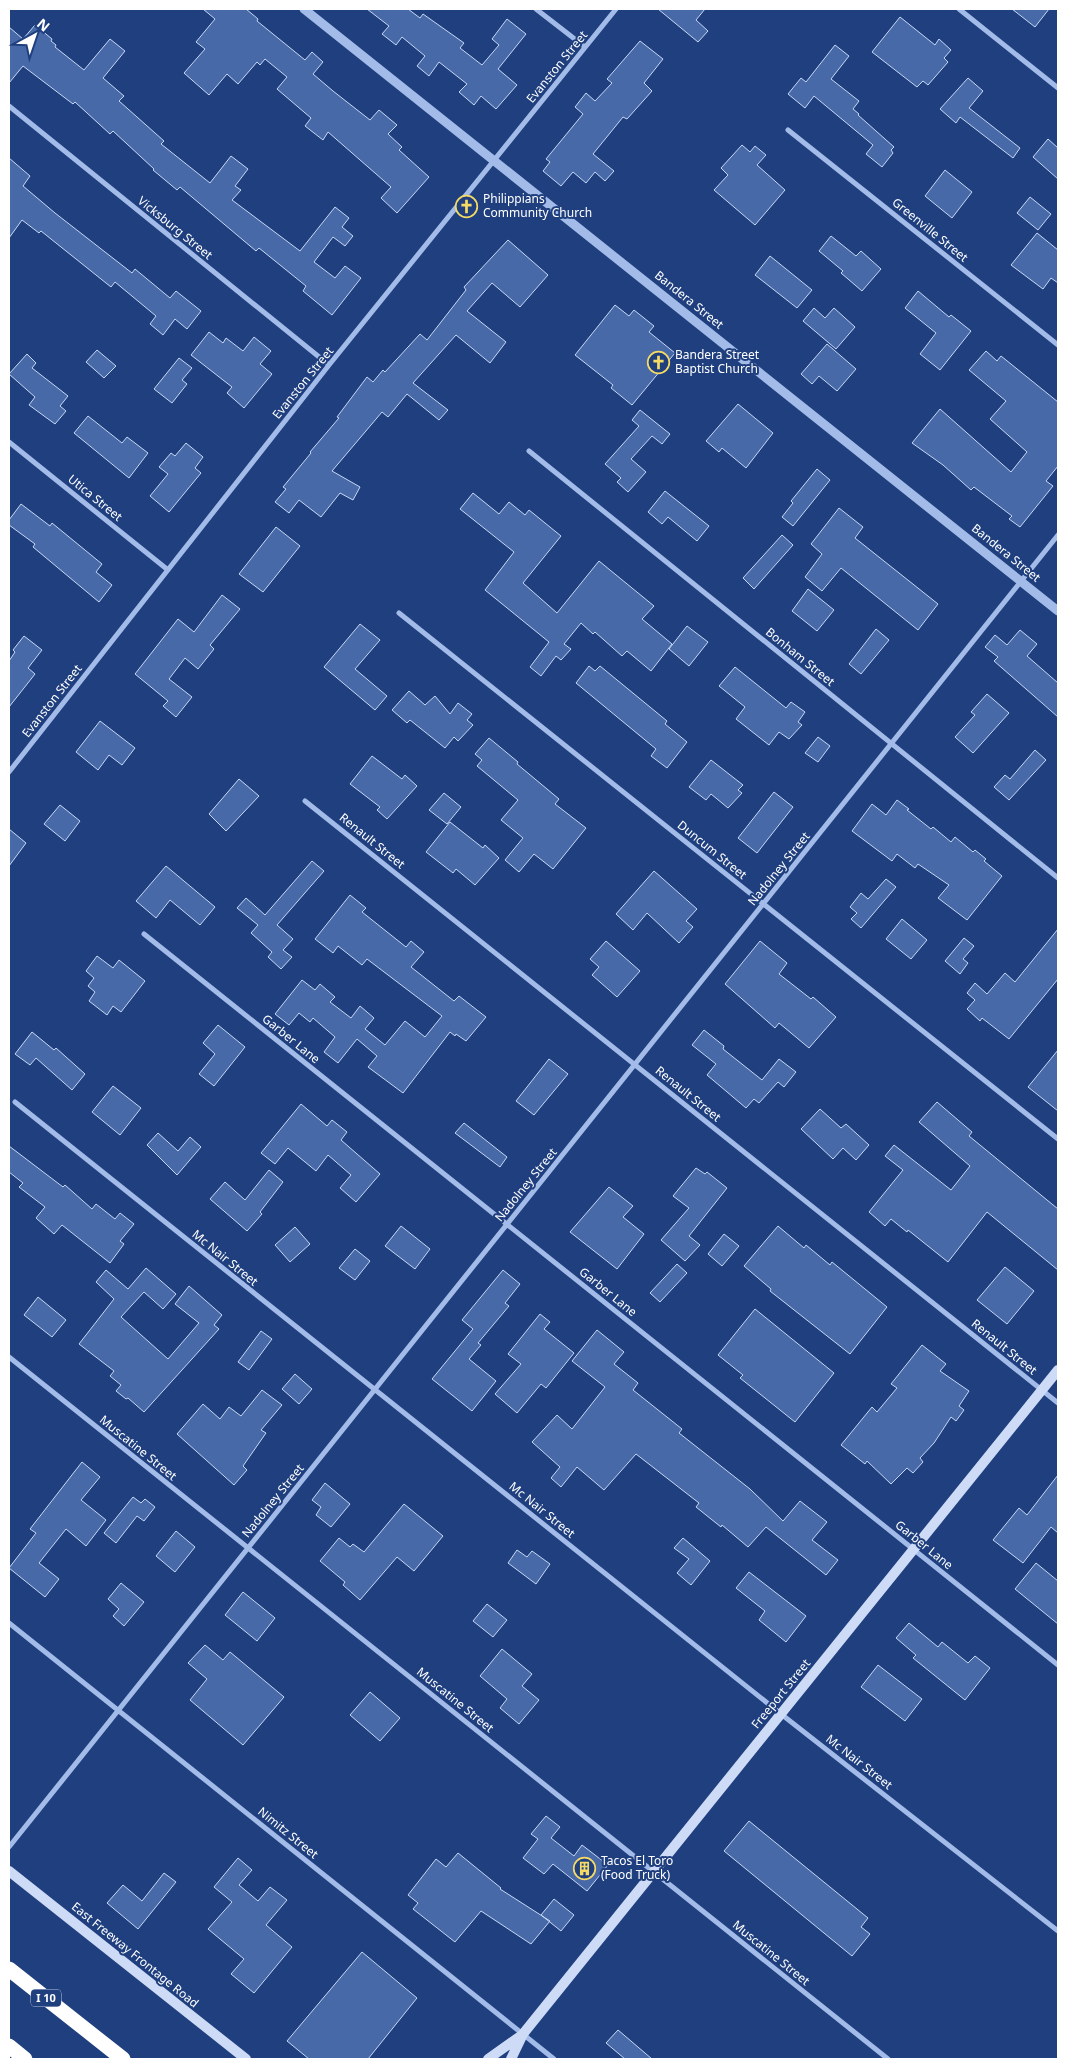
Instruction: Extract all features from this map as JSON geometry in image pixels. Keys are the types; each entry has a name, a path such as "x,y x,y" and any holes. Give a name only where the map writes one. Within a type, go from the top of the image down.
{"highway":[{"path":"9,1958 83,2028"},
{"name":"I 10","path":"9,1969 123,2059"},
{"path":"9,2046 25,2059"}],"main road":[{"name":"Freeport Street","path":"512,2059 523,2034 1058,1370"},
{"name":"East Freeway Frontage Road","path":"9,1871 246,2059"},
{"name":"Freeport Street","path":"488,2059 523,2034"}],"street":[{"name":"Bandera Street","path":"304,9 1058,611"},
{"path":"536,9 585,48"},
{"name":"Evanston Street","path":"9,770 329,365 616,9"},
{"path":"959,9 1058,88"},
{"name":"Vicksburg Street","path":"9,106 329,365"},
{"name":"Greenville Street","path":"788,130 1058,345"},
{"name":"Utica Street","path":"9,442 168,570"},
{"name":"Bonham Street","path":"529,451 1058,878"},
{"name":"Nadolney Street","path":"9,1847 1058,535"},
{"name":"Duncum Street","path":"399,613 1058,1139"},
{"name":"Renault Street","path":"306,801 1058,1403"},
{"name":"Garber Lane","path":"144,934 1058,1665"},
{"name":"Mc Nair Street","path":"15,1102 781,1714 1058,1932"},
{"name":"Muscatine Street","path":"9,1357 888,2059"},
{"name":"Nimitz Street","path":"9,1623 554,2059"}],"building":[{"path":"203,9 246,9 258,19 257,21 305,60 312,52 323,62 313,74 370,120 379,110 397,125 388,134 402,147 399,150 429,177 397,213 381,198 391,187 328,132 323,140 305,126 311,118 277,89 287,77 265,59 260,65 257,62 238,84 227,74 209,95 184,73 205,49 196,42 215,19"},
{"path":"367,9 408,9 420,18 423,14 464,43 460,48 482,65 499,45 492,39 507,19 526,34 498,69 517,85 496,109 481,96 474,105 459,92 467,84 439,62 429,76 417,66 425,56 402,37 396,45 382,34 389,26"},
{"path":"658,9 705,9 696,20 708,31 698,42"},
{"path":"1012,9 1049,9 1035,27"},
{"path":"900,17 935,45 939,39 951,50 944,58 948,62 928,85 923,81 917,87 872,52"},
{"path":"35,25 52,39 51,41 56,45 55,47 84,70 110,39 125,51 103,78 124,96 119,101 164,141 161,144 210,183 231,156 248,169 235,186 241,190 232,200 300,251 335,207 349,218 342,227 353,236 345,246 333,237 314,262 335,278 345,266 361,278 332,315 303,291 306,286 259,248 256,251 180,187 177,190 153,170 113,131 110,134 75,102 73,104 23,66 9,83 9,27 23,39"},
{"path":"640,41 663,59 644,83 652,91 627,119 623,117 593,154 614,171 605,181 595,172 586,183 573,172 561,186 543,171 550,162 546,159 583,114 575,107 586,93 595,101 612,83 607,79"},
{"path":"835,45 849,56 831,79 859,101 853,109 894,147 891,150 893,153 882,167 866,154 873,145 814,96 805,108 788,94 801,78 806,82"},
{"path":"968,78 983,91 969,108 1020,148 1013,158 960,117 956,123 940,109"},
{"path":"1048,139 1058,148 1058,179 1033,157"},
{"path":"742,145 750,152 755,146 766,155 757,165 785,190 755,225 714,190 728,175 721,168"},
{"path":"9,158 30,176 23,186 55,213 132,273 135,269 170,298 176,291 201,311 187,329 175,319 163,335 150,324 156,316 115,282 111,287 41,231 39,233 22,220 9,238"},
{"path":"945,170 972,192 952,218 925,196"},
{"path":"1030,197 1051,214 1038,230 1017,213"},
{"path":"1037,233 1058,250 1058,283 1051,278 1043,289 1011,265"},
{"path":"831,236 856,256 861,251 881,269 862,291 841,273 843,271 819,251"},
{"path":"508,240 548,275 520,307 492,283 467,311 506,342 490,363 456,335 413,383 448,410 439,420 407,394 388,417 382,412 332,471 360,487 353,500 340,493 321,517 299,500 289,513 275,502 286,489 283,487 339,418 337,417 367,377 373,382 383,370 385,372 420,334 427,340 466,290 464,287"},
{"path":"770,256 812,290 797,308 755,275"},
{"path":"918,291 949,317 951,315 971,331 940,370 920,354 936,333 905,308"},
{"path":"615,305 629,316 634,310 654,326 649,332 675,353 632,405 611,388 613,385 575,355"},
{"path":"814,308 825,318 834,308 855,327 836,349 803,321"},
{"path":"209,332 223,343 226,338 243,351 254,337 271,351 260,364 272,374 244,408 227,393 232,387 191,355"},
{"path":"827,344 856,369 837,391 819,376 812,384 801,374"},
{"path":"97,350 116,366 104,378 86,362"},
{"path":"986,351 997,361 1001,356 1058,402 1058,466 1046,481 1053,486 1020,527 1009,519 1012,516 974,487 971,490 943,465 912,443 940,409 1011,472 1027,452 990,419 1006,401 969,370"},
{"path":"27,354 36,363 32,368 68,396 60,406 66,411 55,424 29,405 35,397 9,374"},
{"path":"179,358 192,368 182,380 187,384 172,403 154,389"},
{"path":"738,404 773,433 746,468 722,448 719,452 706,441"},
{"path":"640,410 670,434 662,444 652,436 631,459 646,472 628,492 617,482 621,478 605,464 639,426 632,420"},
{"path":"88,416 122,443 127,437 148,453 129,478 74,433"},
{"path":"186,443 203,457 195,468 201,473 169,512 150,496 168,474 159,467 171,453 175,456"},
{"path":"817,469 830,480 793,526 782,517 793,503 791,501"},
{"path":"665,491 709,526 697,541 668,517 662,524 648,512"},
{"path":"473,493 499,514 509,502 525,515 529,510 561,536 523,583 557,613 599,561 654,606 642,619 672,644 651,671 627,651 622,656 595,632 593,634 581,623 564,644 571,649 561,660 556,656 541,676 530,667 549,642 485,590 514,552 460,509"},
{"path":"21,504 50,526 52,523 102,564 96,572 112,585 99,602 33,547 35,544 9,525 9,520"},
{"path":"839,508 863,527 855,538 938,604 918,630 841,568 822,591 805,577 822,554 811,544"},
{"path":"276,527 300,546 263,592 239,574"},
{"path":"782,535 793,545 754,589 743,578"},
{"path":"808,589 834,610 817,631 792,611"},
{"path":"222,595 240,609 210,645 214,649 198,669 185,658 169,679 192,697 176,717 163,706 168,701 135,674 178,619 194,632"},
{"path":"360,624 380,640 355,669 387,696 375,710 324,667"},
{"path":"687,626 708,642 689,666 669,649"},
{"path":"876,629 889,640 861,674 849,664"},
{"path":"1020,630 1037,644 1027,656 1058,683 1058,717 994,661 998,657 985,647 995,635 1007,645"},
{"path":"24,636 42,650 28,668 35,674 9,707 9,661 15,652 13,650"},
{"path":"589,666 595,671 600,666 667,721 665,724 687,742 667,768 651,756 656,749 576,683"},
{"path":"735,667 786,708 791,702 805,712 798,722 802,725 789,739 779,732 769,745 736,719 745,707 719,686"},
{"path":"409,691 425,705 435,696 450,714 458,703 472,714 467,720 473,725 458,741 454,737 445,748 410,720 407,723 392,710"},
{"path":"987,694 1009,713 973,753 955,737 975,715 971,712"},
{"path":"100,721 135,748 122,765 109,755 98,770 76,752"},
{"path":"818,737 830,746 818,762 805,753"},
{"path":"489,738 559,799 555,804 586,828 553,869 534,854 519,872 505,860 523,838 501,820 518,800 477,766 482,760 475,754"},
{"path":"1035,750 1046,760 1009,800 994,787 1005,775 1010,779"},
{"path":"372,756 402,779 405,775 417,786 387,819 377,810 380,807 350,784"},
{"path":"711,760 743,785 738,790 742,793 728,808 711,794 706,800 689,787"},
{"path":"239,779 259,796 226,831 209,814"},
{"path":"774,792 793,807 757,853 738,838"},
{"path":"444,793 461,807 447,824 429,810"},
{"path":"897,800 931,829 933,827 951,842 955,837 973,852 975,850 986,859 984,861 1002,876 967,920 938,898 949,885 918,864 915,868 897,854 892,861 852,831 872,804 886,815"},
{"path":"60,805 80,821 65,841 44,824"},
{"path":"450,822 483,848 485,845 499,858 475,885 456,869 453,873 426,852"},
{"path":"9,829 26,843 9,866"},
{"path":"312,861 324,871 277,925 293,939 283,950 292,957 281,969 268,957 272,952 251,933 258,925 237,908 246,898 265,915"},
{"path":"166,866 215,907 200,925 170,900 156,918 136,901"},
{"path":"654,871 697,909 686,921 693,927 679,943 647,913 633,930 616,914"},
{"path":"886,879 896,887 861,928 851,919 857,913 850,907 861,893 868,899"},
{"path":"350,895 366,908 362,912 406,947 411,941 424,952 411,967 454,1001 459,996 486,1017 466,1041 450,1032 403,1093 368,1067 377,1056 357,1039 338,1063 324,1052 335,1037 313,1018 310,1022 299,1013 289,1025 275,1014 302,980 315,990 320,984 335,997 330,1002 351,1018 360,1006 374,1018 365,1029 385,1045 405,1021 425,1037 442,1016 367,959 362,965 338,946 333,953 315,939"},
{"path":"902,919 927,940 911,959 886,939"},
{"path":"1058,929 1058,979 1009,1039 982,1018 980,1021 967,1009 975,1000 967,993 975,983 987,994 1005,973 1015,982"},
{"path":"964,938 974,946 963,959 968,963 960,974 945,961"},
{"path":"606,941 640,971 617,997 592,975 599,967 590,959"},
{"path":"760,941 787,963 779,974 811,999 813,997 836,1017 809,1048 779,1023 775,1028 725,984"},
{"path":"97,956 113,968 119,960 145,981 121,1012 113,1006 107,1015 89,1001 95,992 88,986 94,978 86,971"},
{"path":"218,1025 245,1047 214,1086 199,1074 215,1054 203,1043"},
{"path":"704,1030 724,1046 723,1049 762,1080 779,1059 796,1072 784,1087 778,1082 759,1103 754,1099 746,1108 707,1075 716,1064 692,1045"},
{"path":"32,1032 54,1050 56,1048 85,1074 72,1090 36,1058 30,1065 15,1054"},
{"path":"1058,1050 1058,1111 1028,1087"},
{"path":"549,1059 568,1074 534,1115 516,1101"},
{"path":"113,1086 141,1108 120,1135 92,1112"},
{"path":"937,1102 972,1132 969,1136 1058,1209 1058,1270 987,1212 948,1262 891,1219 885,1226 869,1212 903,1170 885,1156 894,1145 951,1190 970,1166 919,1122"},
{"path":"301,1104 327,1126 332,1120 347,1132 341,1140 380,1174 356,1202 340,1188 351,1175 328,1155 316,1171 288,1148 275,1164 261,1153"},
{"path":"820,1109 841,1128 846,1124 869,1145 856,1160 843,1148 833,1159 801,1129"},
{"path":"464,1123 507,1157 500,1167 455,1133"},
{"path":"158,1133 178,1151 190,1137 201,1147 177,1175 147,1145"},
{"path":"9,1146 63,1187 65,1185 92,1209 96,1204 115,1219 120,1213 134,1224 120,1241 124,1244 110,1263 62,1225 54,1234 36,1218 45,1207 19,1187 23,1183 9,1172"},
{"path":"696,1168 705,1174 707,1172 727,1188 689,1236 700,1245 685,1261 661,1240 689,1208 673,1196"},
{"path":"269,1170 283,1182 260,1212 262,1214 247,1231 210,1199 225,1182 245,1200"},
{"path":"609,1187 633,1206 623,1217 644,1234 617,1269 570,1232"},
{"path":"401,1226 430,1249 415,1269 385,1246"},
{"path":"778,1226 804,1248 806,1245 830,1265 832,1262 887,1307 850,1354 770,1291 771,1289 744,1266"},
{"path":"295,1227 310,1244 290,1262 275,1245"},
{"path":"724,1234 739,1246 722,1266 708,1254"},
{"path":"355,1249 370,1261 355,1280 339,1268"},
{"path":"677,1264 687,1273 660,1302 650,1293"},
{"path":"1005,1267 1034,1291 1007,1324 977,1300"},
{"path":"146,1268 176,1294 163,1309 144,1292 121,1317 168,1359 199,1323 175,1304 189,1286 222,1315 214,1325 219,1329 144,1412 128,1398 126,1399 116,1391 121,1385 110,1376 114,1371 79,1344 114,1299 96,1282 106,1270 128,1289"},
{"path":"503,1270 520,1284 505,1303 509,1306 478,1343 481,1345 469,1359 496,1381 472,1411 432,1379 473,1329 462,1320"},
{"path":"38,1297 66,1320 52,1337 24,1315"},
{"path":"755,1309 834,1373 795,1422 740,1378 743,1375 718,1355"},
{"path":"540,1314 550,1322 544,1329 574,1353 546,1388 541,1384 517,1413 495,1394 521,1364 508,1354"},
{"path":"597,1330 624,1352 614,1364 638,1383 633,1390 682,1429 679,1433 750,1489 783,1521 800,1501 827,1522 812,1540 838,1560 826,1575 766,1527 748,1547 722,1525 721,1527 696,1507 699,1503 636,1454 604,1490 577,1467 561,1487 551,1478 560,1467 532,1442 557,1415 572,1429 605,1387 572,1361"},
{"path":"261,1331 272,1339 249,1370 238,1362"},
{"path":"922,1345 946,1364 940,1371 969,1391 959,1406 964,1410 956,1421 951,1417 934,1443 920,1458 923,1462 913,1473 907,1468 891,1484 867,1461 865,1464 841,1445 872,1407 877,1412 897,1388 891,1384"},
{"path":"295,1374 312,1389 299,1404 282,1389"},
{"path":"262,1390 282,1405 261,1430 266,1433 243,1466 247,1470 234,1485 177,1434 203,1404 220,1419 229,1407 241,1416"},
{"path":"82,1462 100,1477 81,1500 106,1520 86,1546 66,1529 39,1563 59,1579 45,1597 9,1568 36,1533 30,1529"},
{"path":"1058,1475 1058,1533 1051,1527 1023,1563 993,1540 1019,1508 1027,1515"},
{"path":"325,1483 350,1504 331,1527 316,1515 321,1507 312,1500"},
{"path":"133,1497 141,1503 145,1499 155,1507 144,1521 137,1516 116,1543 104,1533"},
{"path":"404,1504 443,1536 414,1571 397,1557 360,1600 343,1585 345,1582 320,1561 339,1538 350,1547 353,1544 364,1552"},
{"path":"176,1531 195,1547 175,1572 156,1556"},
{"path":"683,1538 710,1561 691,1585 677,1573 689,1559 674,1548"},
{"path":"517,1550 527,1557 532,1551 550,1564 536,1584 508,1563"},
{"path":"1036,1563 1058,1581 1058,1624 1015,1589"},
{"path":"749,1572 806,1616 786,1642 759,1620 765,1611 736,1588"},
{"path":"121,1583 144,1602 124,1626 113,1616 119,1609 108,1599"},
{"path":"243,1592 275,1618 257,1641 225,1615"},
{"path":"487,1604 507,1620 493,1637 473,1621"},
{"path":"909,1623 938,1647 942,1642 968,1663 975,1656 990,1668 965,1700 913,1658 916,1655 896,1638"},
{"path":"205,1645 223,1660 230,1652 284,1697 243,1745 190,1700 207,1679 188,1663"},
{"path":"502,1649 532,1674 522,1686 539,1700 519,1724 500,1708 507,1699 480,1676"},
{"path":"878,1665 922,1699 905,1721 861,1687"},
{"path":"370,1692 400,1718 380,1741 350,1715"},
{"path":"546,1816 560,1827 551,1838 574,1856 582,1845 608,1865 587,1891 553,1864 544,1874 523,1858 538,1839 531,1834"},
{"path":"749,1821 868,1918 861,1927 870,1934 852,1956 724,1851"},
{"path":"458,1853 500,1889 550,1921 531,1944 481,1911 455,1942 413,1909 418,1903 408,1895 436,1859 446,1867"},
{"path":"238,1858 252,1870 239,1885 258,1901 270,1887 287,1900 266,1925 292,1947 254,1993 231,1974 244,1959 208,1929 232,1902 214,1887"},
{"path":"164,1873 176,1882 138,1929 107,1903 123,1885 142,1901"},
{"path":"554,1899 574,1915 561,1931 541,1915"},
{"path":"362,1952 417,1998 368,2059 309,2059 287,2041"},
{"path":"618,2030 652,2059 625,2059 606,2043"}],"place":[{"name":"Philippians Community Church","path":"467,206"},
{"name":"Bandera Street Baptist Church","path":"659,362"},
{"name":"Tacos El Toro (Food Truck)","path":"585,1868"}]}
